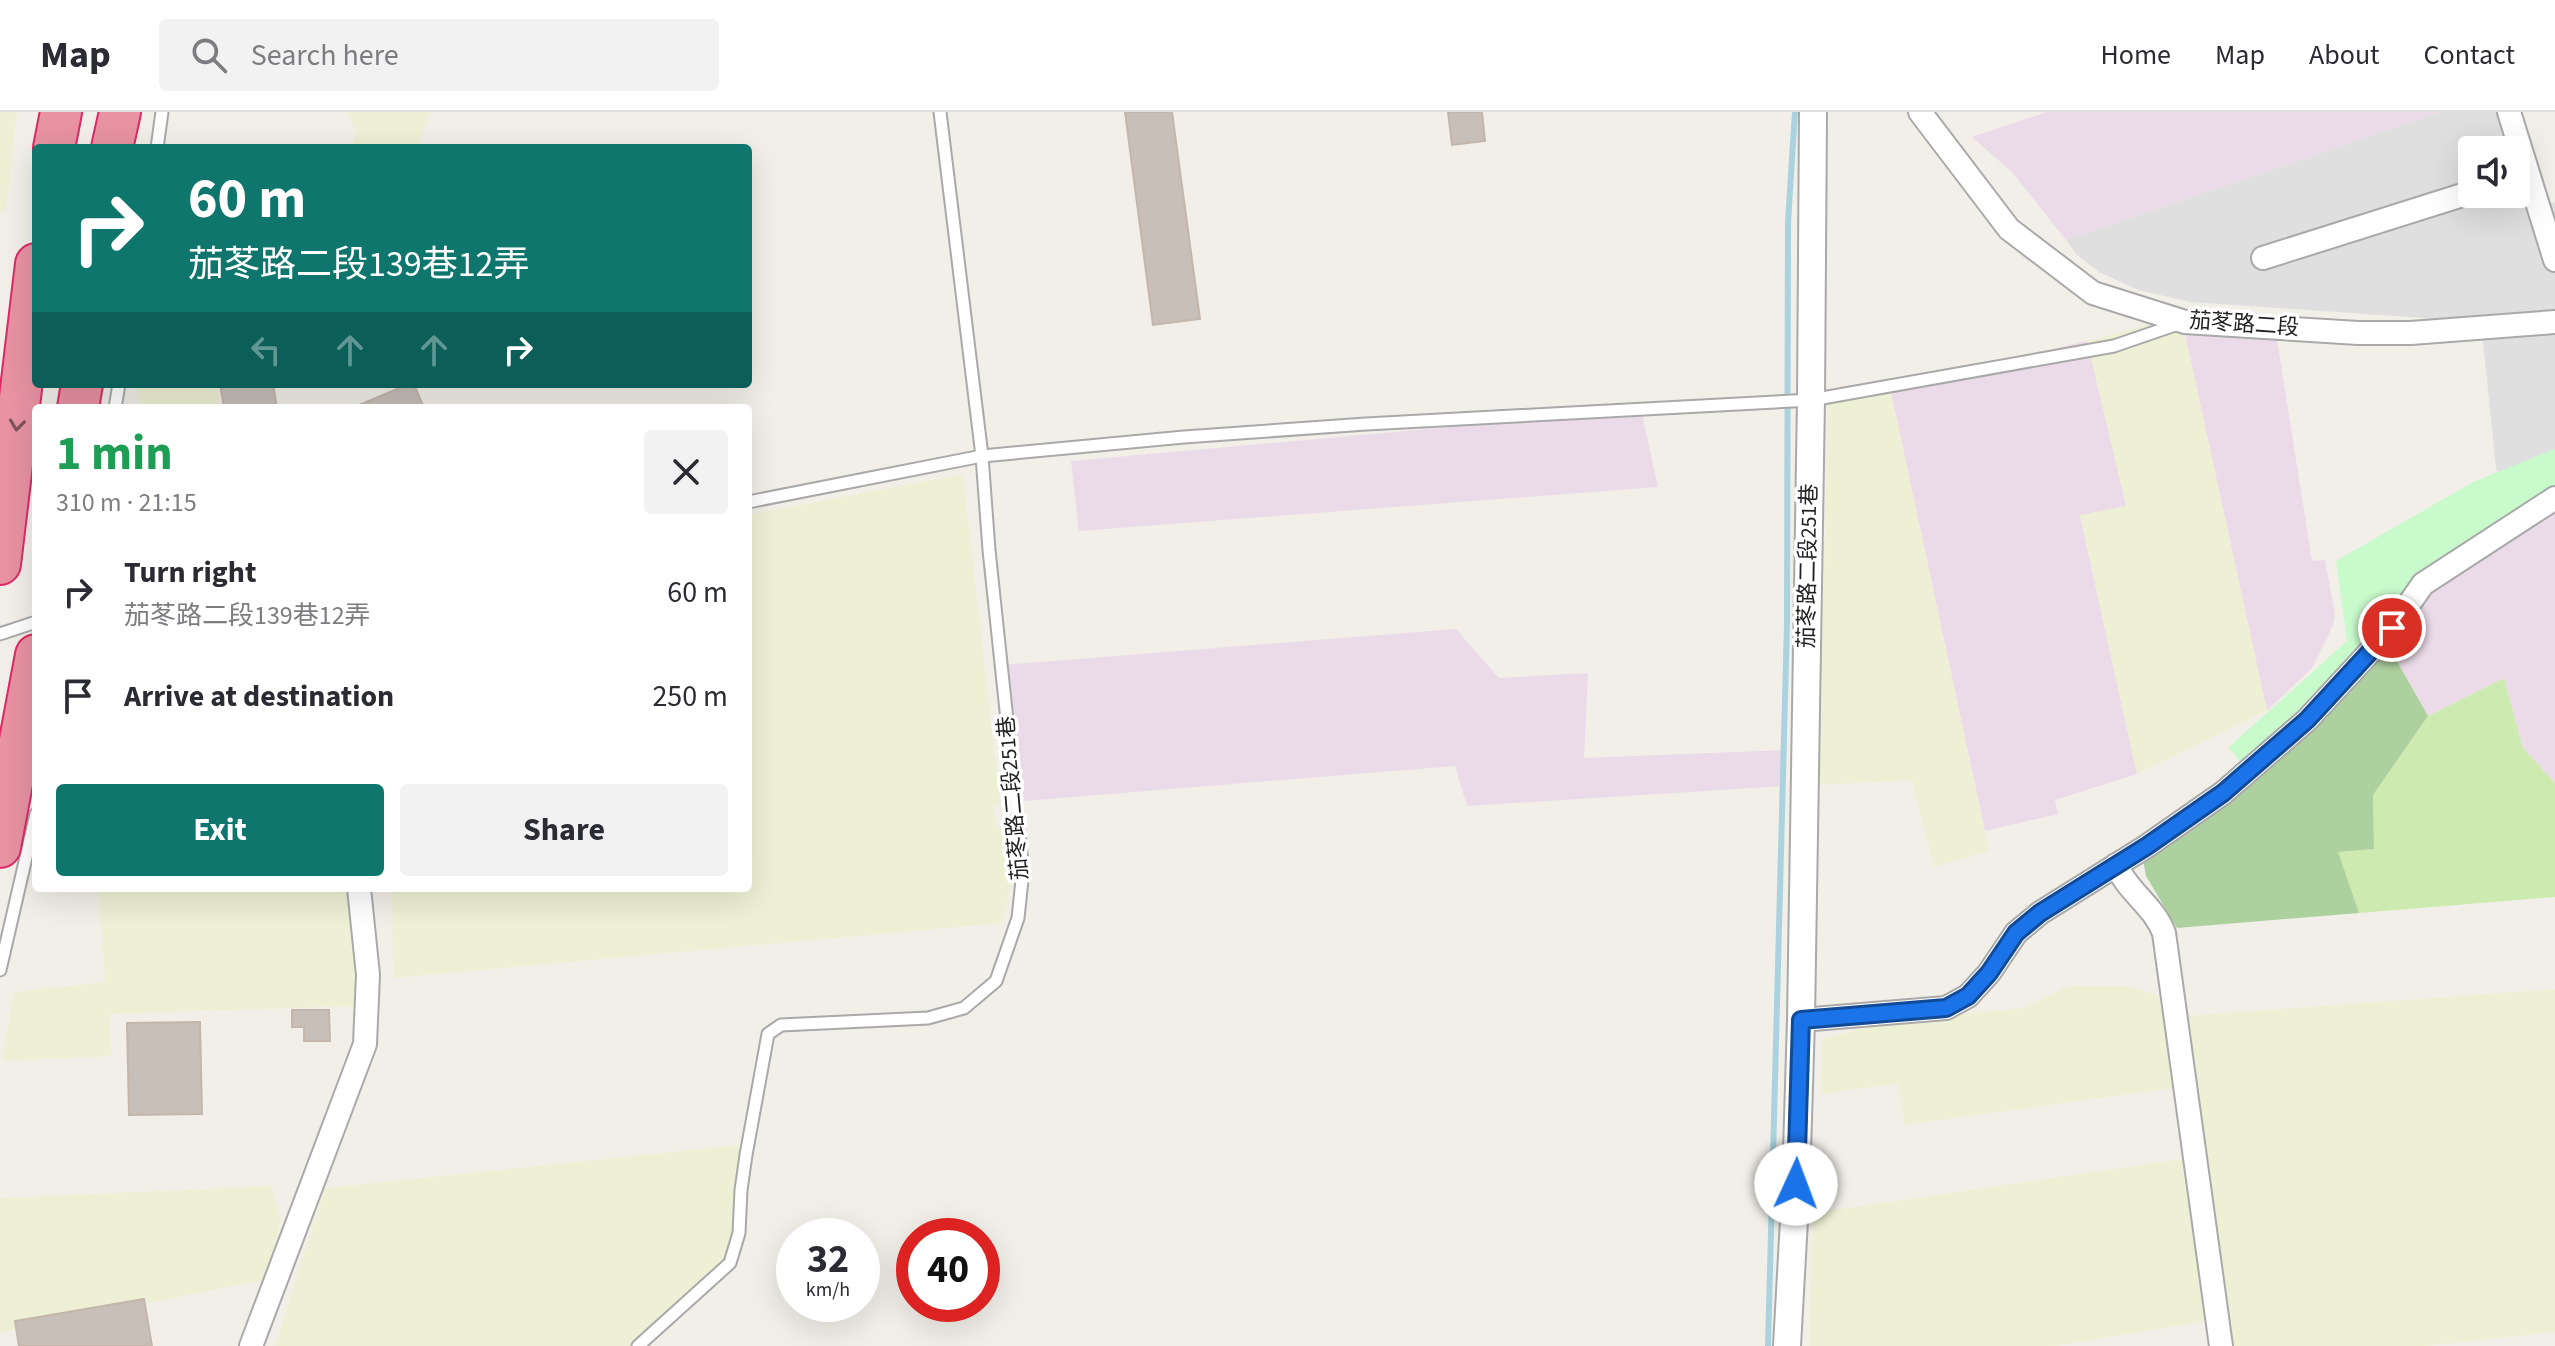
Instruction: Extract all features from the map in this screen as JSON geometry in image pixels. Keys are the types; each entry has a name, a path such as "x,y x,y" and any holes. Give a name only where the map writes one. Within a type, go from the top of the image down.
{"highway":[{"path":"47,144 50,112"},
{"path":"55,144 61,112"},
{"path":"112,144 118,112"},
{"path":"0,564 32,297"},
{"path":"0,847 32,676"}],"street":[{"name":"茄苳路二段251巷","path":"1787,1346 1801,1020 1813,112"},
{"name":"茄苳路二段","path":"1920,112 2009,229 2093,293 2185,322 2358,333 2411,333 2555,322"},
{"path":"2509,112 2514,136"},
{"path":"2530,188 2549,214 2555,260"},
{"path":"2263,258 2458,196"},
{"path":"1801,1020 1946,1008 1968,996 1989,973 2016,933 2040,913 2147,846 2223,793 2307,720 2392,628 2423,584 2555,498"},
{"path":"2116,865 2122,879 2159,919 2164,933 2221,1346"},
{"path":"251,1346 365,1044 368,975 359,892"}],"lane":[{"path":"158,144 162,112"},
{"name":"茄苳路二段251巷","path":"638,1346 730,1263 739,1233 744,1167 768,1034 781,1025 928,1018 964,1008 996,981 1018,918 1023,871 982,456 940,112"},
{"path":"752,501 982,456 1336,426 1811,400 2114,346 2185,322"},
{"path":"0,634 32,623"},
{"path":"0,970 32,831"}],"shaded area":[{"path":"2047,112 2440,112 2066,240 2012,172 1972,137"},
{"path":"2440,112 2509,112 2519,136 2458,136 2458,208 2530,208 2530,165 2546,205 2555,202 2555,496 2517,517 2496,468 2481,322 2190,302 2138,290 2099,272 2077,255 2066,240"},
{"path":"2181,316 2275,327 2312,561 2325,560 2335,614 2333,625 2312,668 2267,711"},
{"path":"2087,341 2127,507 2080,516 2137,774 2055,800 2058,814 1985,831 1890,388"},
{"path":"1641,410 1658,487 1079,531 1071,461"},
{"path":"2555,496 2555,783 2523,748 2504,678 2428,716 2381,633 2422,578"},
{"path":"1456,629 1499,678 1588,673 1584,758 1785,750 1782,786 1467,806 1455,766 1024,801 1003,665"}],"green space":[{"path":"0,112 17,112 6,210 0,213"},
{"path":"347,112 430,112 418,144 352,144 357,132"},
{"path":"2181,316 2267,711 2137,774 2080,515 2126,506 2087,341"},
{"path":"136,388 218,388 220,404 140,404"},
{"path":"1890,388 1989,851 1934,867 1912,780 1819,785 1828,399"},
{"path":"2555,449 2555,491 2389,604 2387,626 2305,715 2243,766 2229,747 2347,641 2336,561 2473,482"},
{"path":"963,474 1000,803 993,806 996,827 1009,828 1011,884 1002,923 393,978 392,892 752,892 752,514"},
{"path":"2381,633 2428,716 2373,795 2374,849 2338,852 2359,913 2177,928 2146,876 2142,854 2238,786"},
{"path":"2504,678 2523,748 2555,783 2555,897 2359,913 2337,852 2374,849 2373,795 2428,716"},
{"path":"98,892 360,892 361,1006 109,1014 112,1056 2,1061 14,992 105,982"},
{"path":"2069,986 2127,986 2167,998 2181,1087 1904,1125 1899,1083 1821,1094 1822,1039 1892,1021 2022,1008"},
{"path":"2555,989 2555,1332 2424,1346 2226,1346 2183,1016"},
{"path":"739,1145 739,1235 730,1255 630,1346 275,1346 325,1188"},
{"path":"2182,1159 2192,1164 2213,1320 2055,1346 1809,1346 1813,1213"},
{"path":"271,1186 281,1219 267,1279 0,1333 0,1198"}],"building":[{"path":"1125,112 1172,112 1200,319 1153,325"},
{"path":"1448,112 1482,112 1485,141 1452,145"},
{"path":"221,388 274,388 276,404 223,404"},
{"path":"400,388 416,388 422,404 362,404"},
{"path":"292,1010 329,1010 330,1041 304,1041 304,1027 292,1027"},
{"path":"200,1022 202,1114 129,1115 127,1023"},
{"path":"144,1299 152,1346 19,1346 15,1321"}],"waterway":[{"path":"1768,1346 1787,623 1788,222 1795,112"}],"route":[{"path":"1796,1184 1801,1020 1946,1008 1968,996 1989,973 2016,933 2040,913 2147,846 2223,793 2307,720 2392,628"}]}
